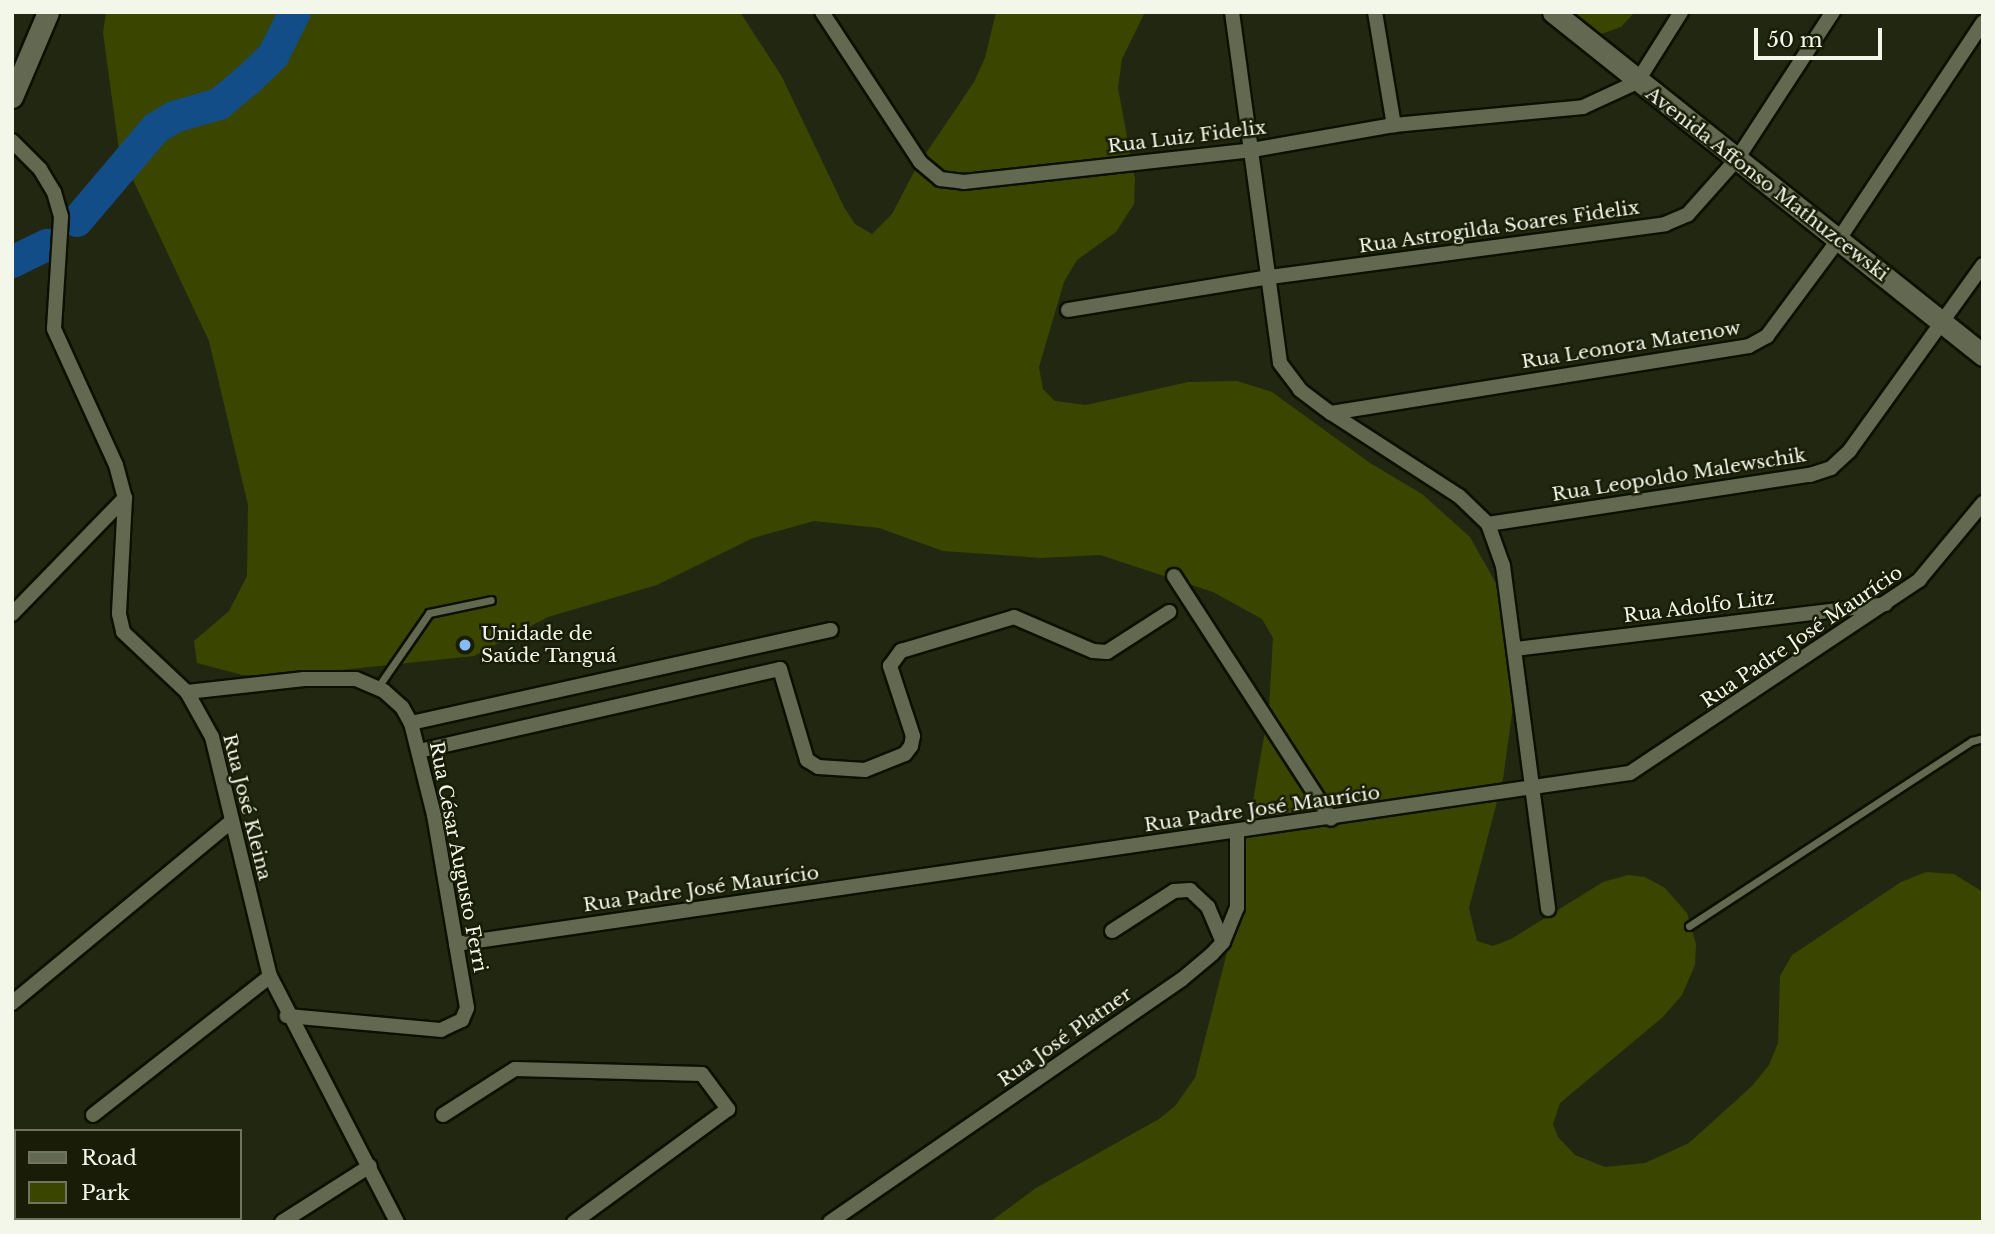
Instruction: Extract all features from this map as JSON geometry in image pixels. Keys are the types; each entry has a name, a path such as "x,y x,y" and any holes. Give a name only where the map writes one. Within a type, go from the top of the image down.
{"street":[{"path":"14,84 48,12"},
{"name":"Rua Luiz Fidelix","path":"822,12 920,162 940,179 964,182 1252,150 1394,125 1583,107 1637,82"},
{"path":"1232,12 1280,363 1300,390 1459,496 1488,523 1503,566 1530,790 1548,909"},
{"path":"1375,12 1394,125"},
{"name":"Avenida Affonso Mathuzcewski","path":"1553,12 1637,82 1983,355"},
{"path":"1637,82 1681,12"},
{"name":"Rua Astrogilda Soares Fidelix","path":"1068,310 1270,277 1665,224 1688,214 1737,159 1833,12"},
{"name":"Rua Leonora Matenow","path":"1331,413 1749,346 1767,336 1839,239 1983,22"},
{"name":"Rua José Kleina","path":"12,141 40,169 54,192 61,217 54,329 116,465 125,498 119,614 123,632 187,692 212,737 270,976 287,1016 370,1166 397,1222"},
{"name":"Rua Leopoldo Malewschik","path":"1488,523 1810,475 1831,468 1850,450 1983,265"},
{"path":"12,614 125,498"},
{"name":"Rua Padre José Maurício","path":"456,944 1331,819 1630,773 1654,761 1888,603 1936,565 1983,503"},
{"path":"1174,576 1331,819"},
{"name":"Rua Adolfo Litz","path":"1515,649 1888,603"},
{"path":"419,751 780,668 807,760 828,769 865,770 905,754 911,746 913,736 890,666 901,651 1014,617 1093,651 1107,652 1169,612"},
{"path":"411,723 831,630"},
{"name":"Rua César Augusto Ferri","path":"187,692 304,679 356,679 378,687 402,707 411,723 419,751 467,1008 452,1028 287,1016"},
{"path":"12,1003 231,822"},
{"name":"Rua José Platner","path":"830,1222 1181,980 1223,942 1237,908 1240,883 1237,832"},
{"path":"1112,931 1174,891 1190,890 1208,907 1223,942"},
{"path":"93,1115 270,976"},
{"path":"443,1115 514,1069 702,1074 728,1109 574,1222"},
{"path":"282,1222 370,1166"}],"lane":[{"path":"378,687 429,613 491,600"},
{"path":"1689,926 1972,741 1983,738"}],"green space":[{"path":"106,12 740,12 781,75 844,207 855,224 872,234 892,214 916,168 974,82 985,58 996,12 1145,12 1122,59 1118,88 1135,179 1134,204 1116,232 1077,260 1064,282 1039,367 1043,389 1055,401 1086,405 1188,382 1237,381 1272,392 1370,463 1422,494 1470,537 1502,594 1516,685 1503,779 1469,908 1477,941 1493,946 1511,939 1603,882 1628,875 1645,877 1665,888 1687,913 1696,944 1695,965 1682,995 1663,1017 1560,1103 1553,1124 1558,1137 1575,1155 1605,1167 1645,1163 1689,1143 1752,1086 1769,1065 1778,1043 1780,976 1792,955 1901,882 1926,872 1954,874 1983,892 1983,1222 990,1222 1036,1188 1159,1119 1175,1106 1195,1078 1226,956 1269,708 1273,638 1262,619 1213,592 1100,555 1041,558 943,551 879,528 814,521 753,538 657,585 548,617 474,656 294,675 242,675 197,663 194,641 229,611 247,576 248,505 209,341 119,150 103,33"},
{"path":"1553,12 1635,12 1621,27 1601,34 1581,31"}],"waterway":[{"path":"77,221 156,128 174,117 219,104 248,80 273,56 295,12"},
{"path":"12,262 47,245"}],"place":[{"name":"Unidade de Saúde Tanguá","path":"465,645"}]}
